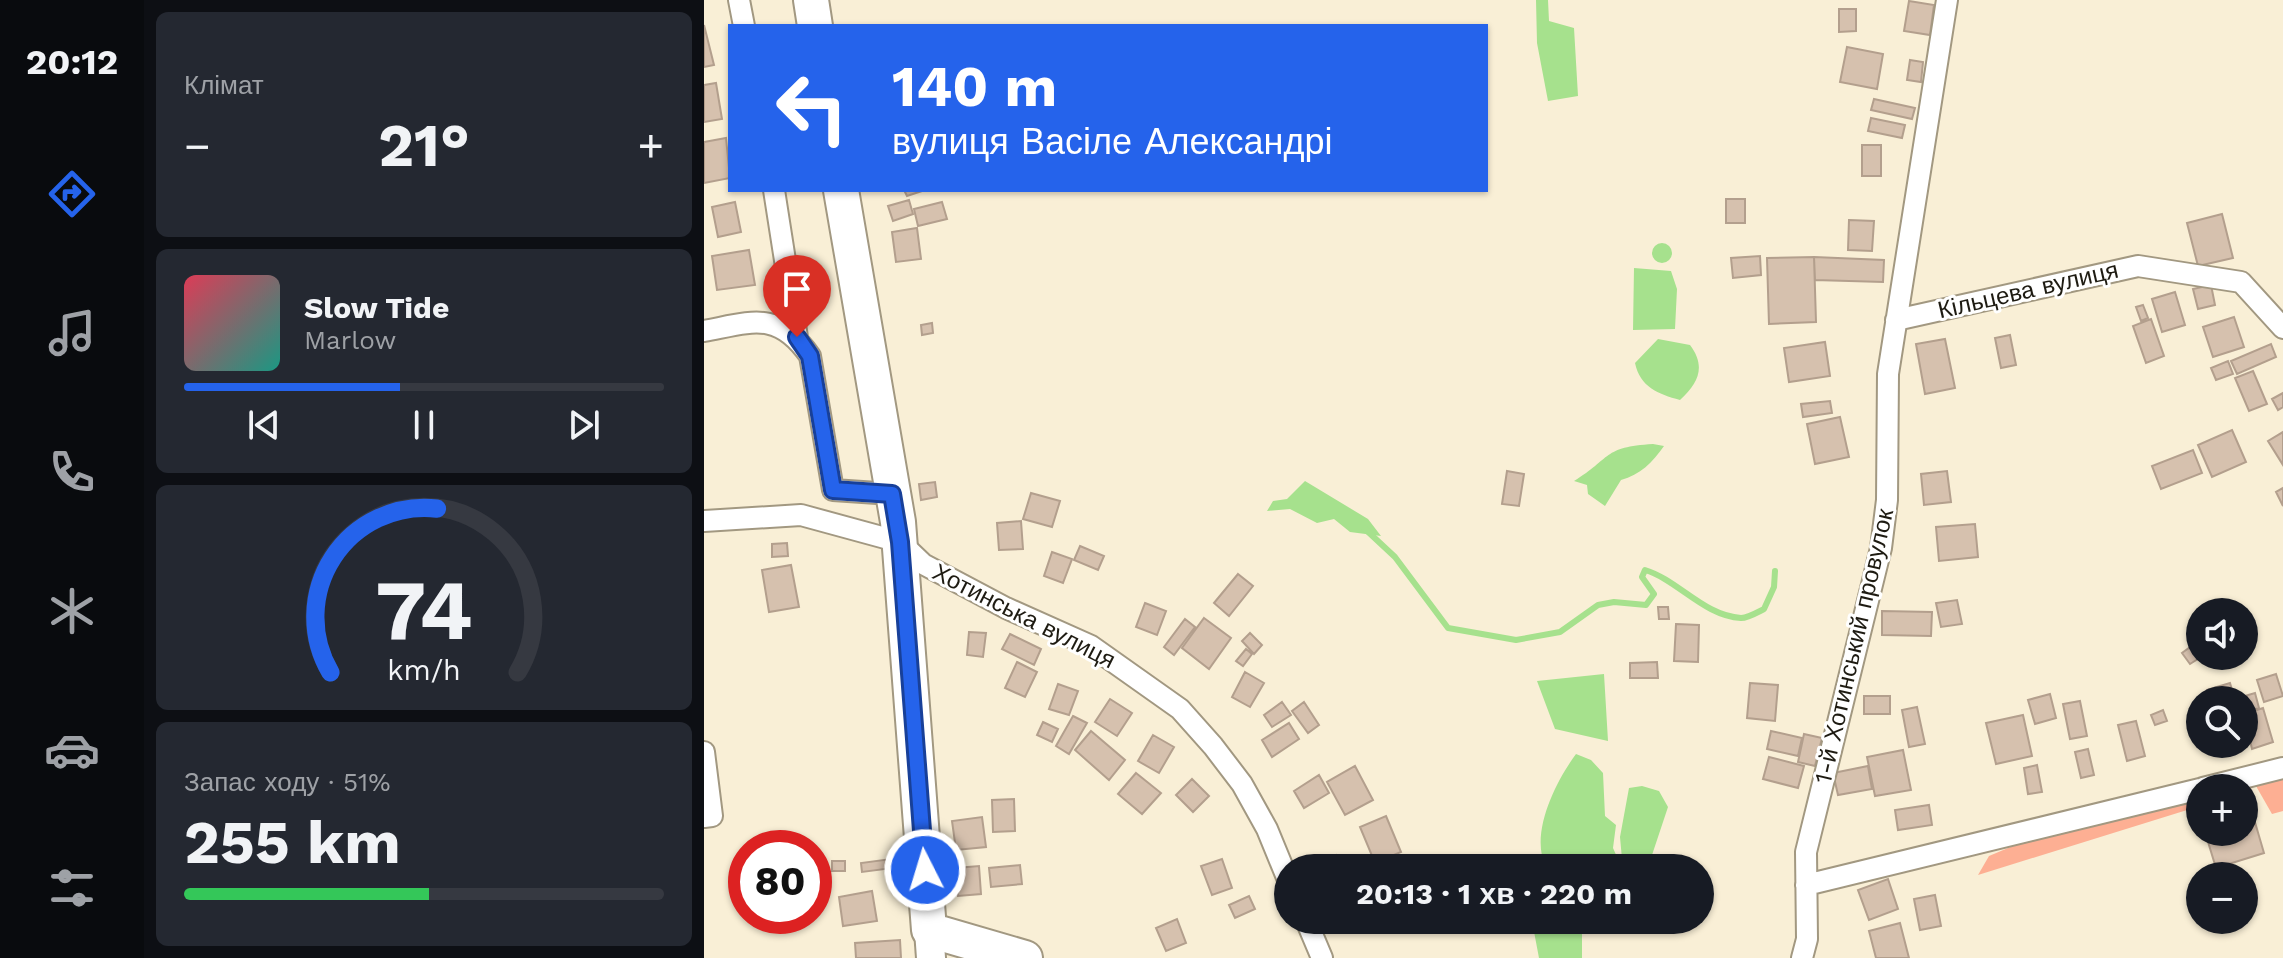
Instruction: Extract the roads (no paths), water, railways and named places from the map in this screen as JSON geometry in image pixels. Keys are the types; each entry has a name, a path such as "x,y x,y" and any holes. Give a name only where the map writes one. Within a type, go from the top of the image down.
{"highway":[{"path":"811,0 815,24"},
{"path":"841,192 900,542 930,944 1025,958"}],"street":[{"path":"739,0 744,24"},
{"name":"1-й Хотинський провулок","path":"1802,958 1807,939 1806,852 1881,548 1887,500 1888,374 1947,0"},
{"path":"774,192 797,337"},
{"name":"Кільцева вулиця","path":"1896,320 2138,266 2241,282 2283,328"},
{"path":"704,331 759,321 778,325 797,337 810,356 833,490 892,494"},
{"path":"704,521 801,515 900,542"},
{"name":"Хотинська вулиця","path":"900,542 923,564 1006,608 1091,646 1180,709 1242,784 1277,854"},
{"path":"704,752 712,816 704,817"},
{"path":"2258,774 2283,768"},
{"path":"1806,885 2186,792"},
{"path":"1312,934 1322,958"}],"waterway":[{"path":"1365,529 1395,557 1448,628 1516,640 1560,632 1598,605 1614,602 1646,605 1654,594 1642,577 1645,570 1669,581 1715,611 1728,616 1747,617 1764,609 1774,587 1775,571"}]}
